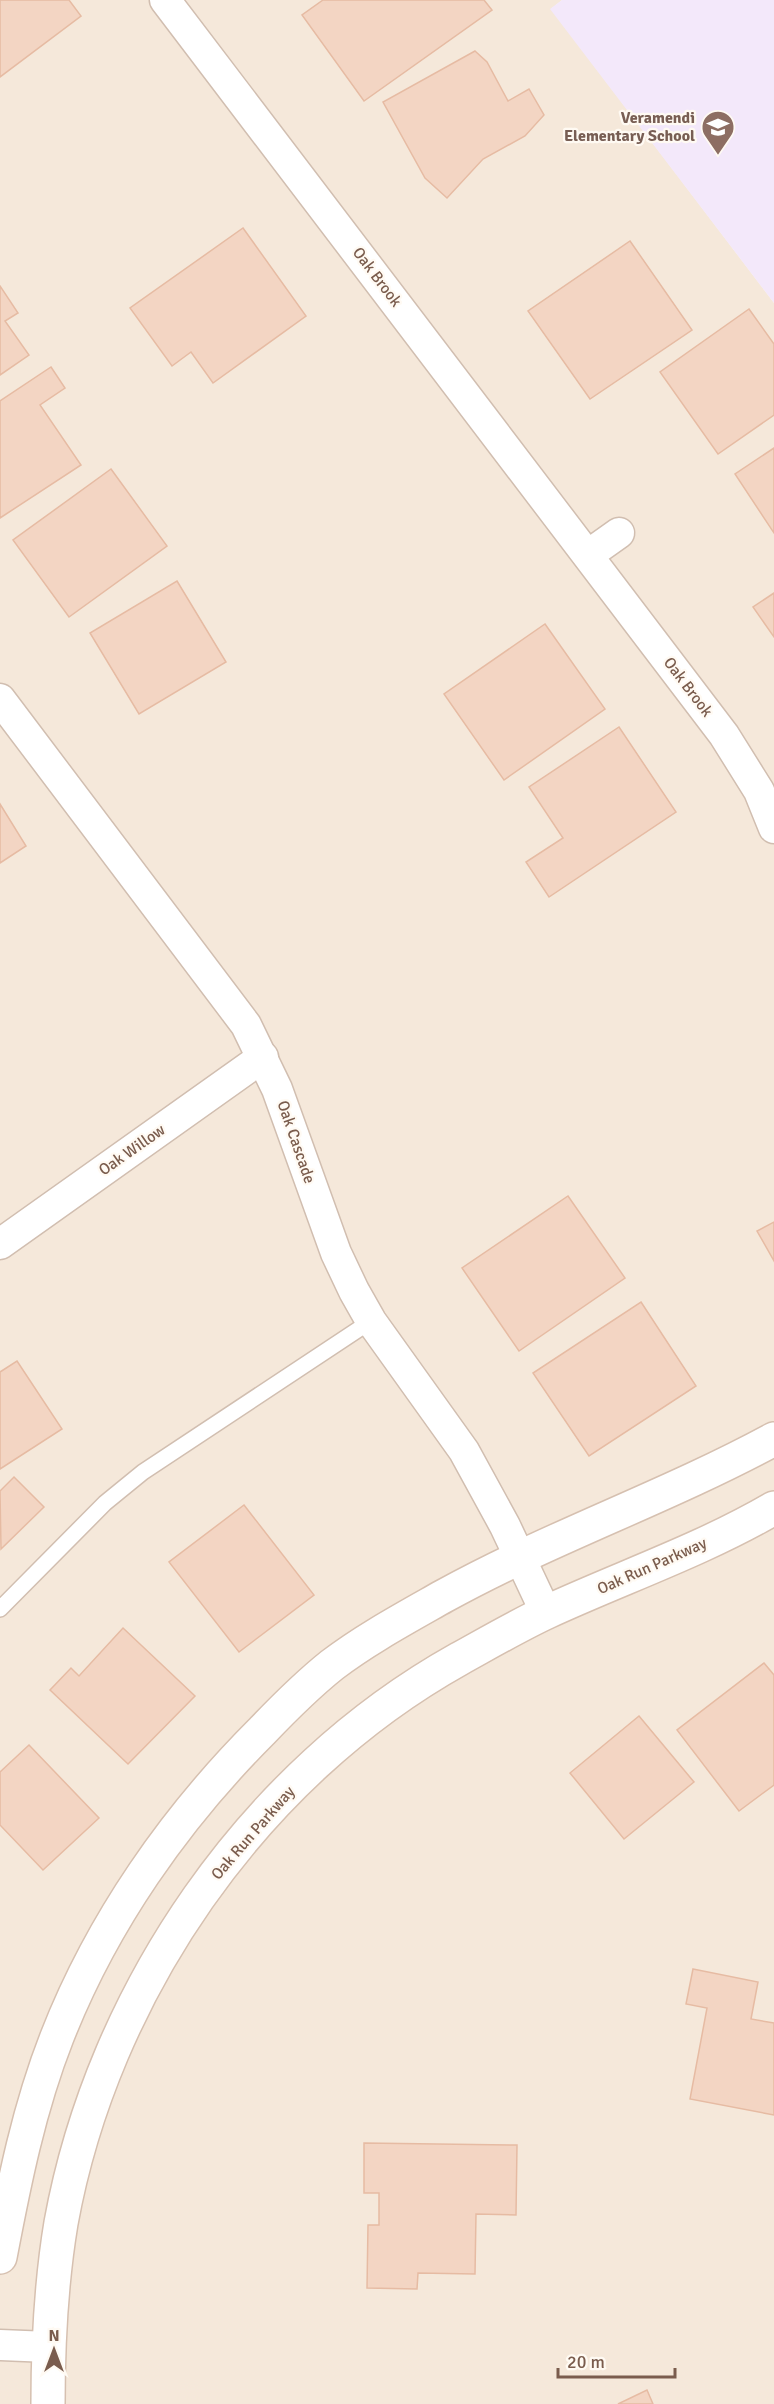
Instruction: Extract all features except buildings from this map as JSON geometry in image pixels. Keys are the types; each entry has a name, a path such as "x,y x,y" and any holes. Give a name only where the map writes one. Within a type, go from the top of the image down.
{"street":[{"name":"Oak Brook","path":"165,0 724,735 759,791 774,828"},
{"path":"588,555 619,533"},
{"name":"Oak Cascade","path":"0,699 246,1025 263,1057 336,1253 371,1321 464,1450 546,1613"},
{"name":"Oak Willow","path":"0,1244 263,1057"},
{"path":"0,2257 22,2148 57,2036 106,1934 140,1877 188,1813 233,1760 283,1709 333,1665 447,1595 774,1438"},
{"name":"Oak Run Parkway","path":"48,2404 54,2275 61,2223 86,2125 106,2068 132,2011 168,1944 202,1892 243,1841 285,1793 344,1738 401,1696 456,1660 546,1613 702,1545 774,1508"},
{"path":"0,2345 50,2347"}],"lane":[{"path":"0,1610 105,1503 143,1472 371,1321"}],"shaded area":[{"path":"0,0 562,0 551,9 774,303 774,2404 0,2404"},
{"name":"Veramendi Elementary School","path":"562,0 774,0 774,303 550,9"}],"place":[{"name":"Veramendi Elementary School","path":"718,156"}]}
